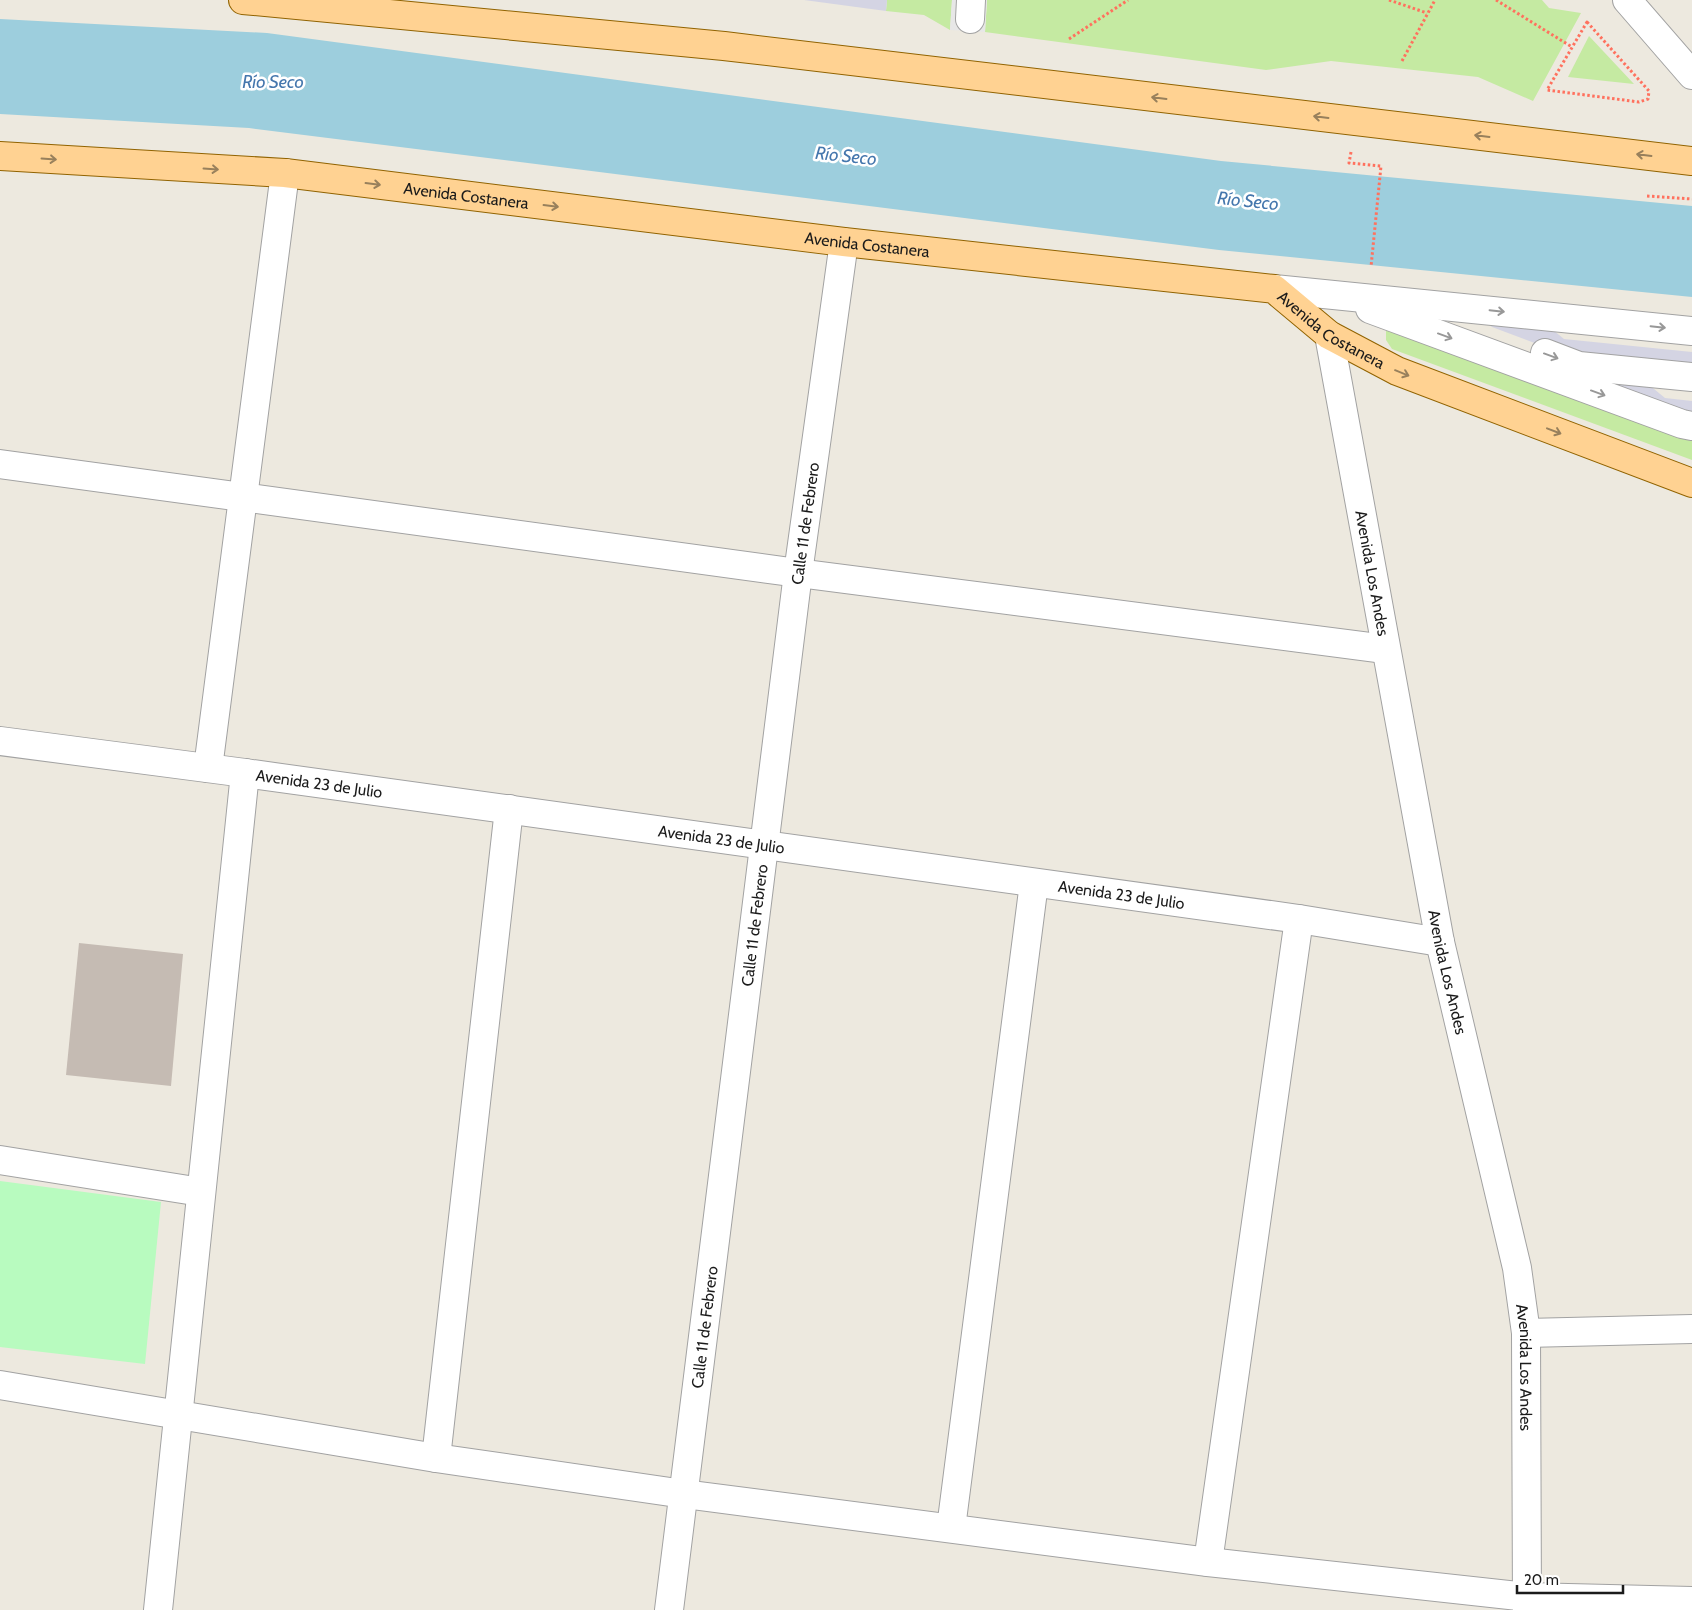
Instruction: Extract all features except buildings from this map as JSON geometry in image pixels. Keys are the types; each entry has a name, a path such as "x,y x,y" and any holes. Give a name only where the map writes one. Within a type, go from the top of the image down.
{"main road":[{"path":"243,0 724,46 1692,161"},
{"name":"Avenida Costanera","path":"0,156 285,173 844,242 1274,289 1329,336 1396,371 1692,483"}],"street":[{"path":"1631,1 1692,75"},
{"path":"208,768 285,173"},
{"name":"Calle 11 de Febrero","path":"669,1610 798,573 844,242"},
{"path":"1274,289 1692,331"},
{"path":"1334,295 1682,424 1692,426"},
{"path":"1407,303 1579,366 1692,377"},
{"name":"Avenida Los Andes","path":"1329,336 1440,942 1517,1268 1526,1333 1527,1604"},
{"path":"0,464 798,573 1386,650"},
{"name":"Avenida 23 de Julio","path":"0,741 245,773 1299,919 1440,942"},
{"path":"158,1610 245,773"},
{"path":"436,1458 509,810"},
{"path":"951,1528 1034,883"},
{"path":"1208,1562 1299,919"},
{"path":"0,1160 201,1192"},
{"path":"1526,1333 1692,1329"},
{"path":"0,1385 436,1458 684,1494 1527,1604 1692,1601"}],"path":[{"path":"1069,39 1128,0"},
{"path":"1389,0 1427,13"},
{"path":"1402,61 1434,0"},
{"path":"1496,0 1572,47"},
{"path":"1587,22 1649,91 1648,99 1639,102 1547,90 1572,47 1587,22"},
{"path":"1370,276 1381,166"},
{"path":"1647,196 1692,199"}],"green space":[{"path":"887,0 952,0 950,30 924,15 886,11"},
{"path":"987,0 1542,0 1549,8 1581,13 1533,101 1478,77 1331,61 1266,70 985,32"},
{"path":"1589,36 1634,84 1568,77"},
{"path":"1393,325 1692,430 1692,460 1392,349 1386,340 1386,330"},
{"path":"0,1181 161,1202 145,1364 0,1347"}],"shaded area":[{"path":"804,0 887,0 886,11"},
{"path":"952,0 987,0 985,32 950,30"},
{"path":"1542,321 1564,339 1692,352 1692,371 1574,358 1488,324"},
{"path":"1594,377 1643,380 1665,398 1692,401 1692,419"}],"water":[{"name":"Río Seco","path":"0,19 267,33 1221,161 1692,206 1692,297 1219,250 249,128 0,114"}]}
